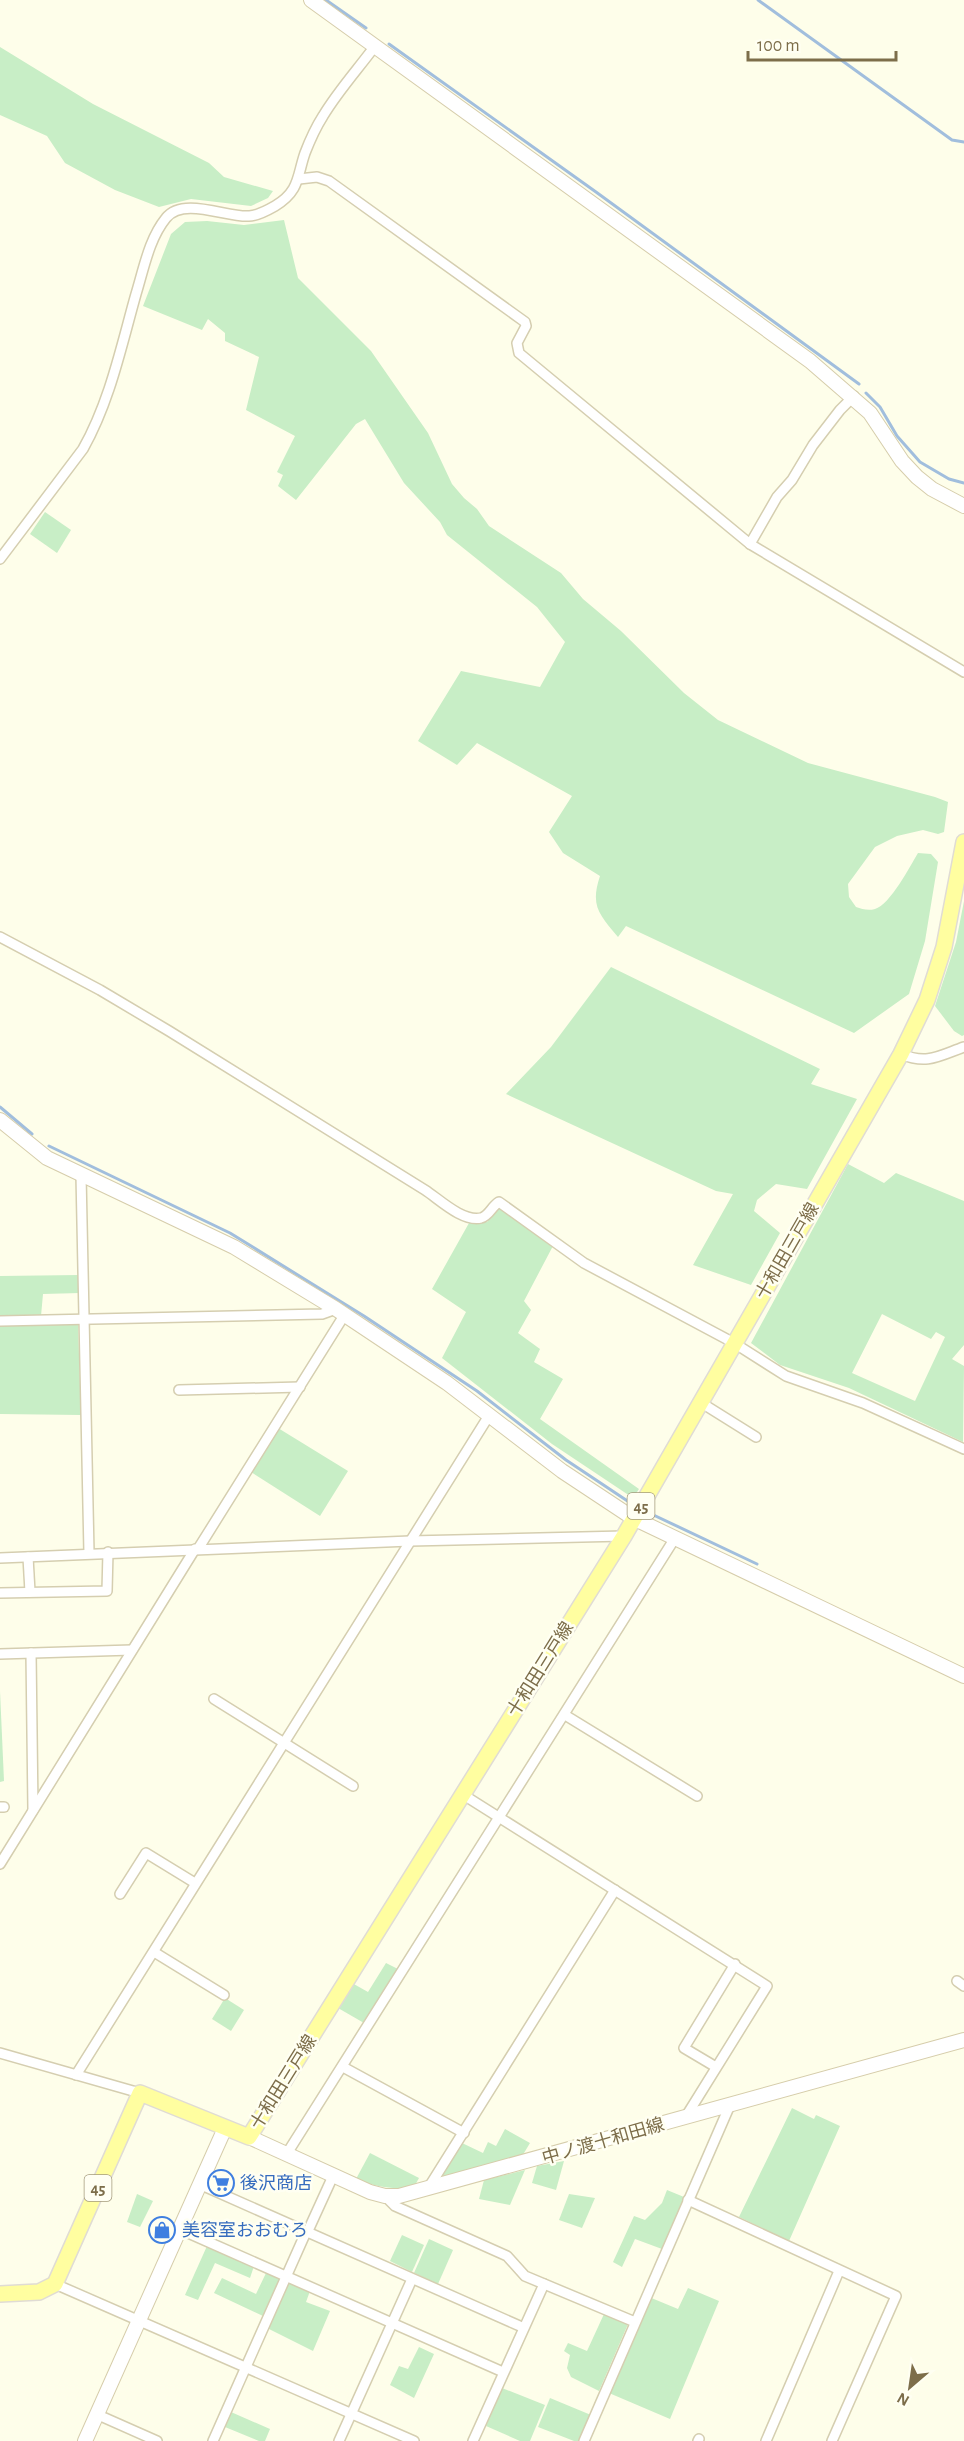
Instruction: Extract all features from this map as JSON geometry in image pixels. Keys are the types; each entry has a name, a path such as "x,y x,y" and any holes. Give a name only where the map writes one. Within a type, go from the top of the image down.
{"main road":[{"name":"十和田三戸線","path":"140,2092 249,2137 624,1536 901,1054 927,1000 944,947 964,842"},
{"name":"45","path":"55,2284 140,2092"},
{"path":"0,2294 39,2292 55,2284"}],"street":[{"path":"311,0 810,361 854,396 870,413 902,461 916,477 932,489 964,506"},
{"path":"0,559 83,449 92,433 106,400 151,244 159,226 168,214 193,208 249,216 276,206 289,194 299,179 305,154 324,114 375,46"},
{"path":"299,179 317,177 329,181 525,322 526,326 517,343 519,353 750,544 964,672"},
{"path":"750,544 777,497 792,480 813,445 854,396"},
{"path":"0,937 100,990 169,1031 456,1211 481,1218 489,1214 499,1202 584,1263 734,1343 786,1376 863,1403 964,1449"},
{"path":"901,1054 924,1061 964,1047"},
{"path":"0,1120 47,1158 234,1247 340,1312 399,1350 490,1414 562,1471 633,1518 964,1676"},
{"path":"81,1175 88,1553"},
{"path":"0,1321 340,1312"},
{"path":"0,1864 132,1650 300,1387 340,1312"},
{"path":"179,1390 300,1387"},
{"path":"700,1402 756,1437"},
{"path":"76,2075 490,1414"},
{"path":"0,1558 410,1541 624,1536"},
{"path":"286,2155 344,2067 675,1538"},
{"path":"0,1593 107,1591 108,1552"},
{"path":"28,1557 30,1592"},
{"path":"0,1654 132,1650"},
{"path":"31,1653 33,1810"},
{"path":"214,1699 353,1786"},
{"path":"565,1715 697,1796"},
{"path":"462,1794 767,1986 685,2118"},
{"path":"120,1894 146,1853 195,1883"},
{"path":"427,2190 615,1890"},
{"path":"154,1952 224,1995"},
{"path":"716,2067 684,2048 735,1964"},
{"name":"中ノ渡十和田線","path":"249,2137 370,2192 385,2196 399,2196 964,2040"},
{"path":"0,2053 140,2092"},
{"path":"344,2067 464,2133"},
{"path":"584,2441 730,2105"},
{"path":"85,2441 225,2128"},
{"path":"213,2441 285,2276 333,2176"},
{"path":"200,2184 522,2327"},
{"path":"385,2196 394,2206 507,2256 525,2276 635,2322"},
{"path":"688,2200 896,2296 832,2441"},
{"path":"179,2229 503,2372"},
{"path":"766,2441 839,2271"},
{"path":"339,2441 412,2278"},
{"path":"55,2284 414,2441"},
{"path":"472,2441 522,2327 544,2284"},
{"path":"96,2414 157,2441"}],"green space":[{"path":"0,47 93,104 209,163 224,177 273,191 268,198 251,206 191,199 159,207 115,190 65,163 47,136 0,115"},
{"path":"284,220 298,278 371,351 428,433 452,484 477,509 489,526 561,573 583,599 621,631 684,693 718,720 808,763 948,802 944,832 938,834 923,830 897,836 875,847 848,884 849,897 856,907 867,910 875,909 893,893 918,853 931,854 938,862 925,941 909,994 854,1033 626,926 618,937 598,909 596,895 600,876 563,853 549,832 572,796 477,743 457,765 418,741 461,671 540,687 565,642 537,607 447,535 440,522 404,483 365,419 356,424 296,500 278,486 283,475 277,472 295,436 246,410 259,357 225,341 225,333 208,319 202,330 143,306 171,234 185,222 207,221 244,225"},
{"path":"45,512 71,530 57,553 30,534"},
{"path":"964,901 964,1035 962,1036 954,1031 935,1006 956,942"},
{"path":"611,967 820,1069 811,1084 857,1099 807,1189 776,1184 757,1200 754,1211 780,1233 751,1285 693,1265 733,1194 716,1191 506,1094 551,1047"},
{"path":"848,1164 884,1183 896,1173 964,1201 964,1345 952,1359 964,1366 963,1442 849,1388 780,1365 751,1343","holes":["882,1314 931,1339 936,1332 945,1337 915,1401 852,1373"]},
{"path":"498,1207 554,1244 524,1301 531,1310 518,1333 540,1349 534,1362 563,1379 540,1419 639,1489 633,1498 552,1444 442,1358 466,1312 432,1289 469,1223 487,1222"},
{"path":"79,1275 80,1293 43,1294 41,1316 0,1317 0,1276"},
{"path":"78,1324 81,1415 0,1414 0,1325"},
{"path":"278,1428 348,1471 320,1516 251,1472"},
{"path":"0,1691 4,1781 0,1782"},
{"path":"386,1963 398,1969 364,2023 338,2008 352,1983 368,1992"},
{"path":"225,1998 244,2010 231,2031 212,2019"},
{"path":"792,2108 814,2119 816,2115 840,2126 789,2241 739,2217"},
{"path":"505,2129 530,2143 521,2158 440,2180 462,2143 483,2153 488,2142 496,2146"},
{"path":"370,2153 419,2178 414,2187 385,2187 356,2179"},
{"path":"564,2161 556,2190 532,2183 537,2166"},
{"path":"525,2170 510,2205 479,2199 484,2180"},
{"path":"667,2190 684,2197 662,2249 635,2239 622,2267 613,2262 634,2216 645,2220 662,2203"},
{"path":"137,2194 153,2201 140,2227 127,2222"},
{"path":"569,2194 595,2198 582,2228 559,2220"},
{"path":"402,2235 424,2245 412,2272 390,2261"},
{"path":"429,2239 453,2250 438,2284 414,2273"},
{"path":"207,2246 254,2266 250,2278 215,2263 198,2300 185,2295"},
{"path":"266,2273 280,2279 263,2316 214,2293 222,2278 256,2294"},
{"path":"287,2281 310,2291 306,2302 330,2311 313,2351 267,2328"},
{"path":"688,2288 719,2301 670,2419 609,2393 649,2297 678,2309"},
{"path":"604,2314 628,2324 599,2391 571,2377 567,2368 570,2355 564,2351 568,2343 587,2351"},
{"path":"419,2347 434,2354 414,2398 390,2385 399,2366 408,2369"},
{"path":"502,2388 545,2405 530,2441 520,2441 486,2426"},
{"path":"550,2398 591,2415 579,2441 538,2427"},
{"path":"231,2412 270,2429 265,2441 259,2441 225,2427"}],"waterway":[{"path":"326,0 366,28"},
{"path":"758,0 952,140 964,142"},
{"path":"389,44 859,384"},
{"path":"866,393 880,407 897,436 920,462 949,479 964,483"},
{"path":"0,1107 32,1134"},
{"path":"49,1146 230,1233 364,1316 477,1391 566,1460 632,1504"},
{"path":"645,1511 757,1564"}],"place":[{"name":"後沢商店","path":"221,2183"},
{"name":"美容室おおむろ","path":"162,2230"}]}
